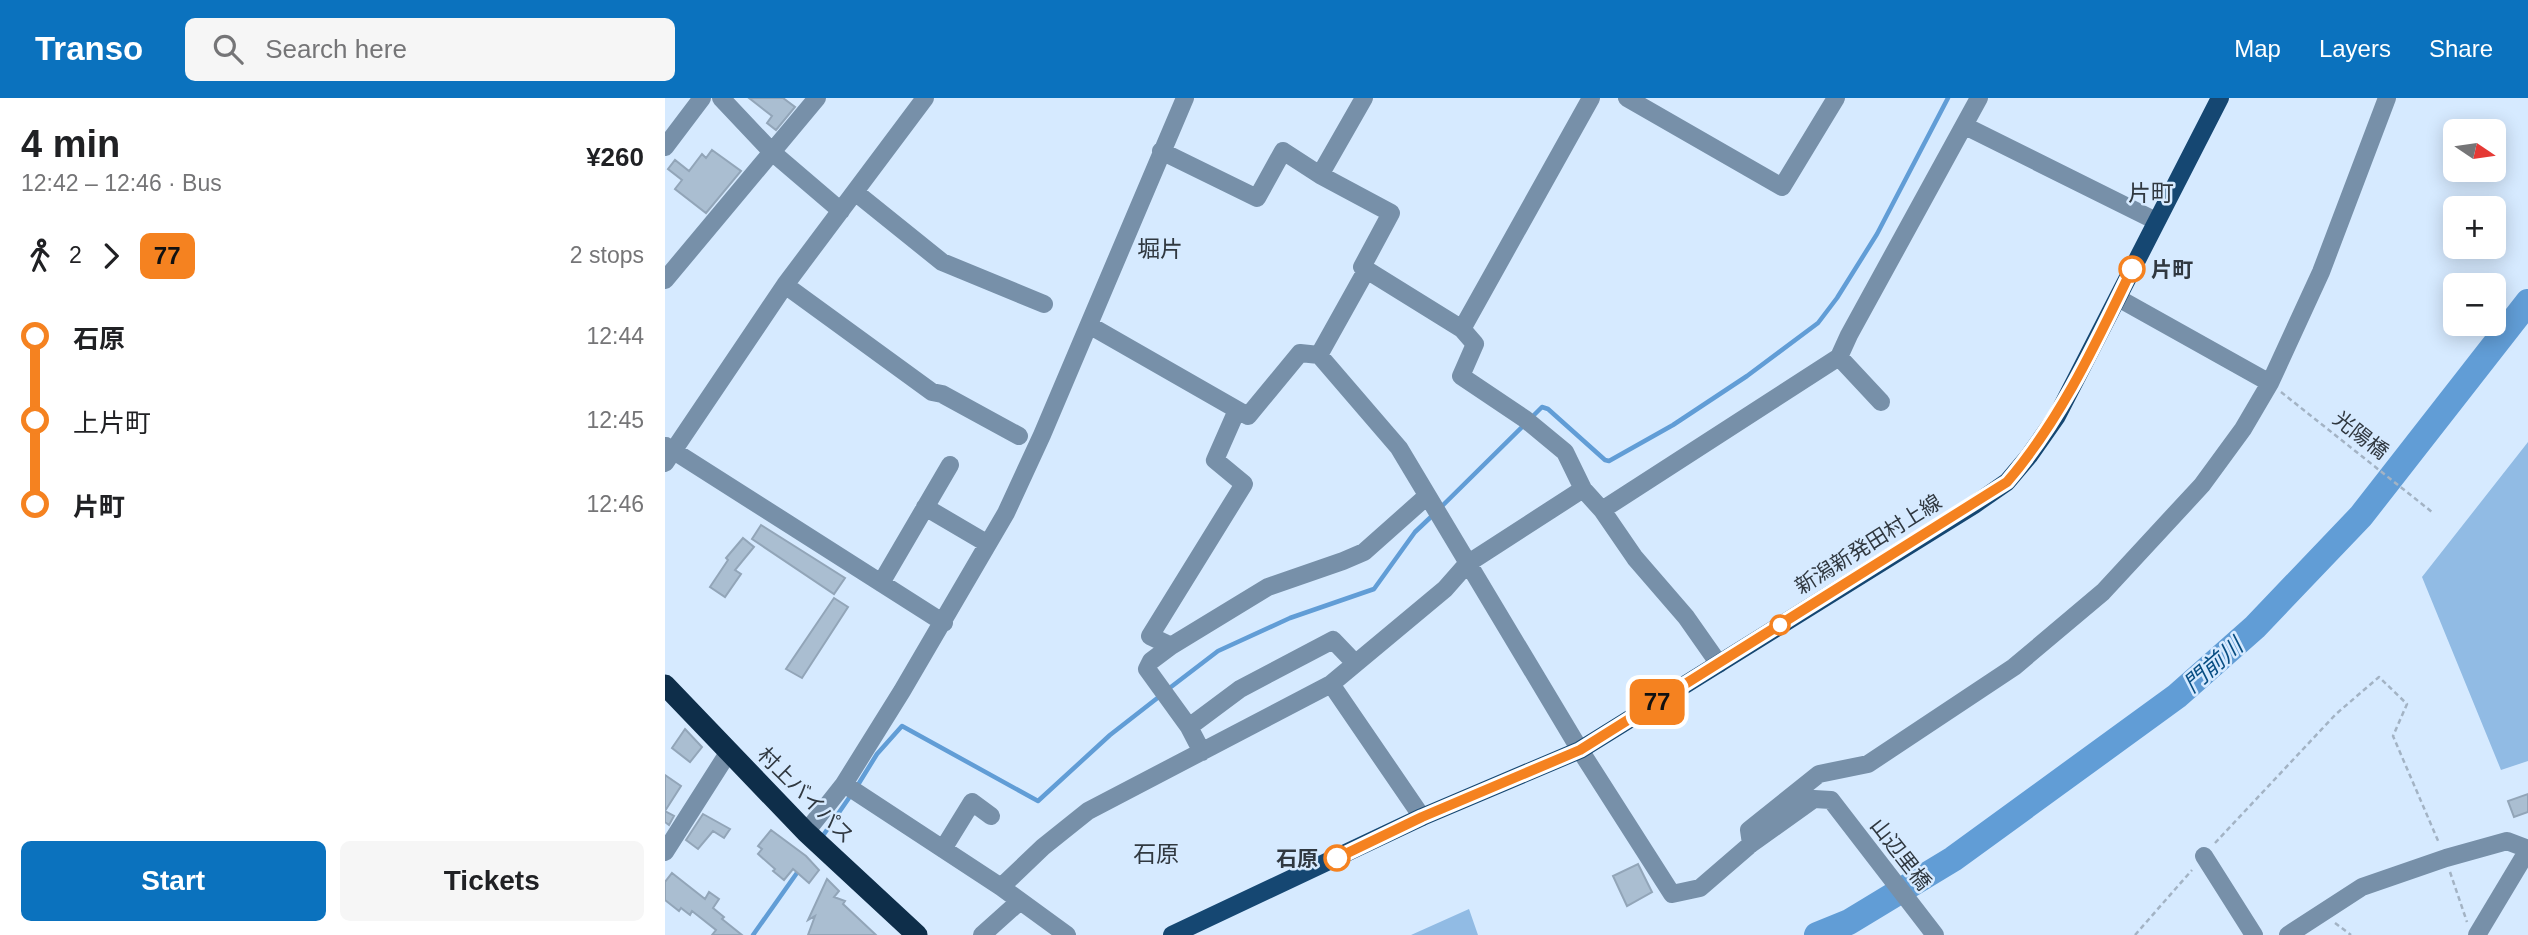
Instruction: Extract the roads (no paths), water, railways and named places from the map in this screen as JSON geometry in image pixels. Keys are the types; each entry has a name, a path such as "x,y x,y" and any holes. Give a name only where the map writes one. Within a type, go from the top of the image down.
{"highway":[{"name":"村上バイパス","path":"665,685 806,832 917,935"}],"main road":[{"name":"新潟新発田村上線","path":"1172,935 1422,817 1580,750 2007,482 2057,416 2220,98"}],"street":[{"path":"665,147 702,98"},
{"path":"721,98 772,152 841,211"},
{"path":"665,280 817,98"},
{"path":"806,832 844,784 944,623 1006,513 1042,435 1185,98"},
{"path":"1320,175 1364,98"},
{"path":"1462,329 1591,98"},
{"path":"1627,98 1782,187 1836,98"},
{"path":"1602,510 1839,356 1979,98"},
{"path":"1089,325 1248,416 1300,353 1319,355 1399,449 1580,750 1672,894 1700,888 1751,844 1749,830 1819,774 1868,764 2014,667 2103,592 2202,485 2242,429 2270,383 2321,272 2387,98"},
{"path":"919,100 668,453 944,623"},
{"path":"1965,126 2156,221"},
{"path":"1161,151 1257,198 1283,151 1391,214 1362,267 1462,329 1475,344 1461,376 1525,419 1565,452 1583,489 1602,510 1635,558 1686,617 1719,664"},
{"path":"855,192 942,262 1044,304"},
{"path":"1319,355 1367,270"},
{"path":"785,285 932,392 942,394 1019,436"},
{"path":"2118,298 2270,383"},
{"path":"1839,356 1881,402"},
{"path":"1171,646 1150,636 1244,484 1215,460 1237,410"},
{"path":"881,583 950,465"},
{"path":"1001,887 1043,847 1088,811 1331,684 1445,589 1467,564 1583,489"},
{"path":"1202,752 1189,727 1147,669 1151,661 1268,587 1364,552 1427,496"},
{"path":"925,507 988,544"},
{"path":"1189,727 1240,689 1333,640 1355,663"},
{"path":"1331,684 1422,817"},
{"path":"665,852 728,752"},
{"path":"844,784 1001,887 1067,935"},
{"name":"山辺里橋","path":"1751,844 1814,799 1831,800 1935,935"},
{"path":"943,849 972,802 992,816"},
{"path":"2288,935 2362,887 2446,858 2507,841 2528,850 2472,929"},
{"path":"2204,856 2254,935"},
{"path":"982,935 1020,901"}],"waterway":[{"path":"1531,418 1542,407 1548,409 1609,461 1673,425 1747,376 1818,323 1877,234 1948,98"},
{"name":"門前川","path":"1817,935 1849,922 1953,859 2177,696 2255,627 2361,516 2528,302"},
{"path":"1439,509 1525,424"},
{"path":"1167,690 1218,651 1290,618 1374,589 1415,532 1433,515"},
{"path":"856,788 877,754 902,726 1038,801 1110,735 1160,696"},
{"path":"822,837 851,795"},
{"path":"753,935 799,870"}],"place":[{"name":"片町","path":"2132,269"},
{"name":"石原","path":"1337,858"}],"district":[{"name":"片町","path":"2151,193"},
{"name":"堀片","path":"1160,249"},
{"name":"石原","path":"1156,854"}]}
